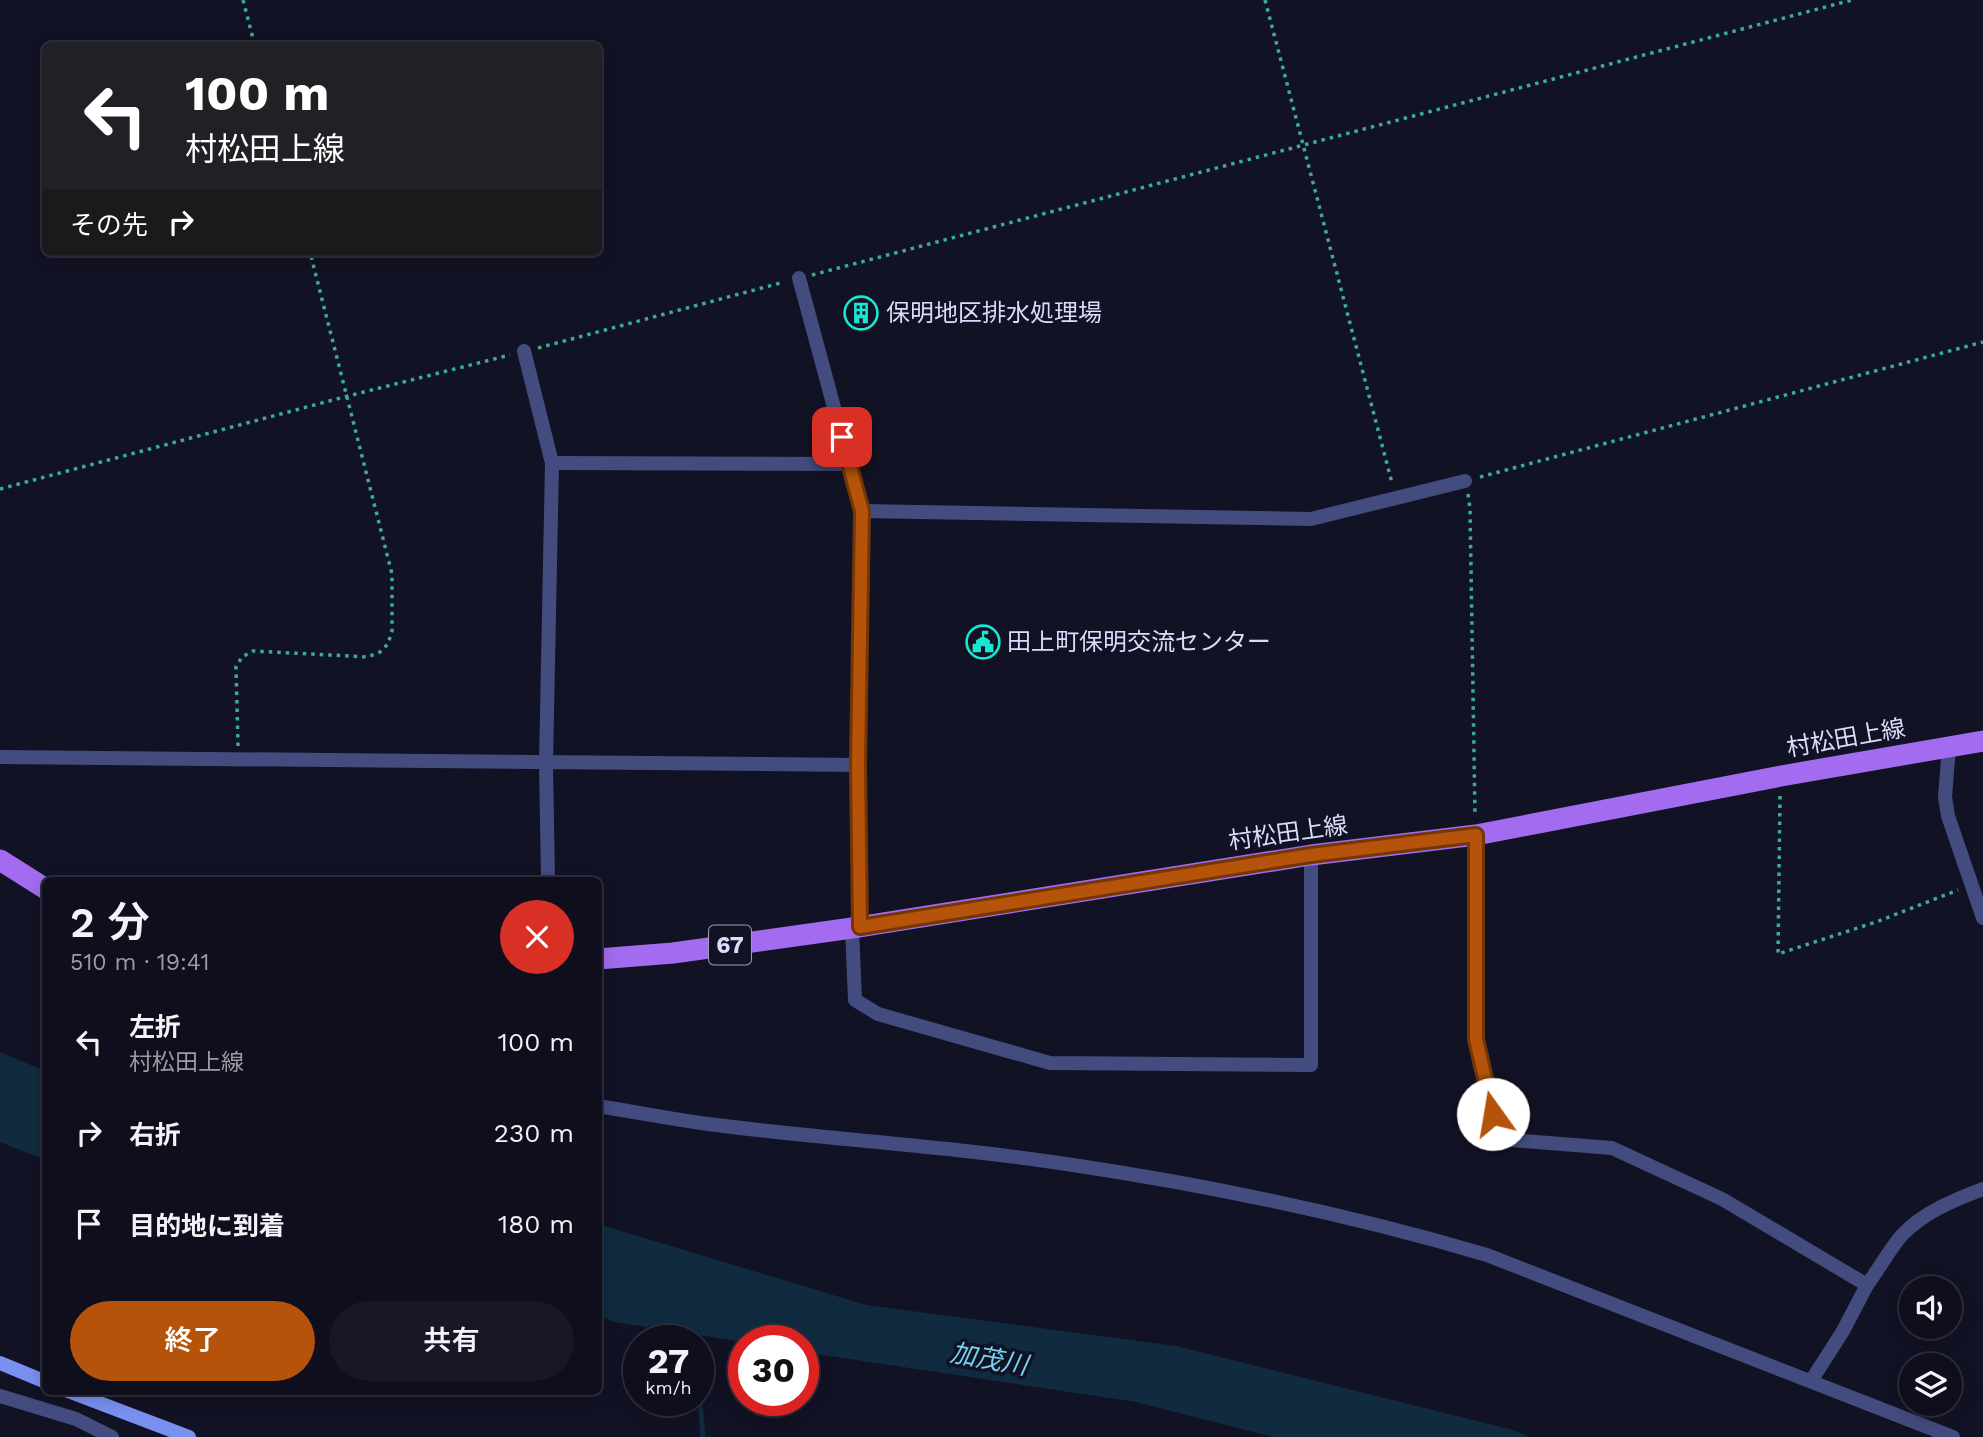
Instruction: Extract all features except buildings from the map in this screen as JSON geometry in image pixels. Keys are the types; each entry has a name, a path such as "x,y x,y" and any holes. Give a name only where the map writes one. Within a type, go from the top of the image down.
{"main road":[{"name":"村松田上線","path":"602,959 673,953 1311,855 1476,835 1781,776 1983,741"},
{"path":"0,860 42,886"}],"street":[{"path":"799,278 862,511 855,1000 878,1013 1050,1063 1311,1065 1311,855"},
{"path":"524,351 552,463 548,877"},
{"path":"552,463 849,464"},
{"path":"862,511 1311,519 1465,481"},
{"path":"1949,747 1945,797 1948,816 1983,918"},
{"path":"0,757 858,765"},
{"path":"1476,835 1476,1039 1499,1139 1612,1148 1722,1199 1867,1285"},
{"path":"602,1107 708,1124 1070,1164 1208,1187 1321,1211 1487,1255 1953,1437"},
{"path":"1811,1381 1843,1331 1867,1285 1902,1235 1923,1217 1947,1203 1983,1189"},
{"path":"0,1363 42,1380"},
{"path":"79,1395 189,1437"},
{"path":"0,1396 76,1419 112,1437"}],"path":[{"path":"243,0 254,42"},
{"path":"1265,0 1396,498"},
{"path":"0,489 1852,0"},
{"path":"238,758 236,667 242,657 253,651 368,657 380,652 388,644 392,631 392,574 311,256"},
{"path":"1476,835 1470,508 1465,481 1983,342"},
{"path":"1781,776 1778,954 1876,922 1973,885"}],"water":[{"path":"0,1052 42,1070 42,1159 0,1142"},
{"name":"加茂川","path":"602,1225 866,1305 1176,1346 1513,1430 1530,1437 1273,1437 1136,1402 819,1354 819,1325 728,1325 728,1340 714,1337 714,1325 634,1325 614,1322 602,1316"}],"waterway":[{"path":"701,1416 703,1437"}],"place":[{"name":"保明地区排水処理場","path":"861,313"},
{"name":"田上町保明交流センター","path":"983,642"}],"route":[{"path":"842,437 862,511 858,765 860,927 1311,855 1476,835 1476,1039 1493,1114"}]}
